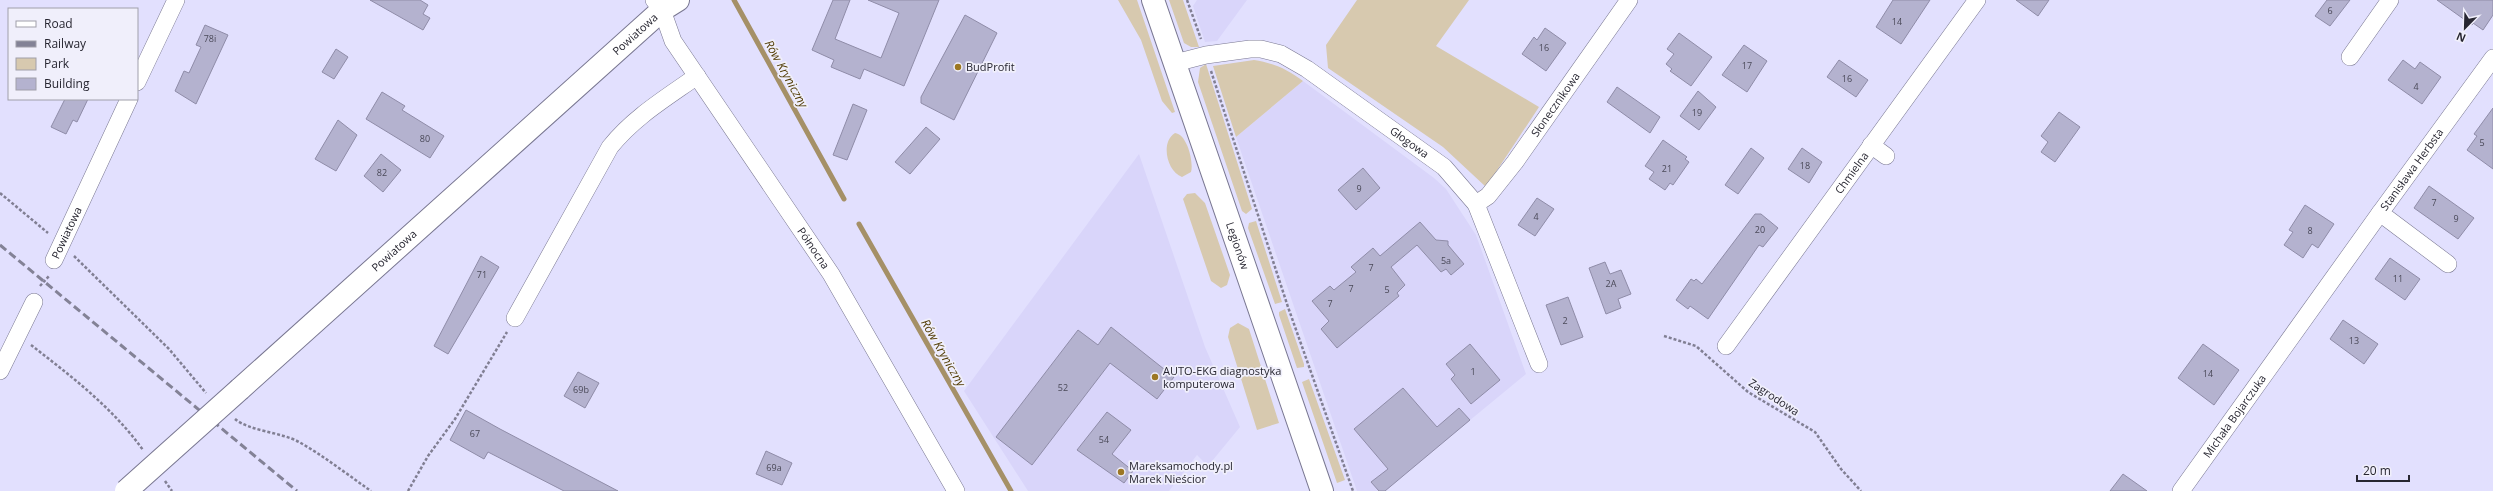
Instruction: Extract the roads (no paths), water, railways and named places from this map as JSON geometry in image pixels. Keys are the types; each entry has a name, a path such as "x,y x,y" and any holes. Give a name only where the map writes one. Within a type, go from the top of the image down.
{"main road":[{"name":"Legionów","path":"1153,0 1322,491"},
{"name":"Powiatowa","path":"126,491 665,3"}],"street":[{"path":"138,80 176,0"},
{"name":"Słonecznikowa","path":"1476,204 1488,196 1515,162 1629,0"},
{"name":"Chmielna","path":"1726,346 1977,0"},
{"path":"2350,57 2390,0"},
{"name":"Północna","path":"665,3 673,41 832,274 956,491"},
{"name":"Głogowa","path":"1175,63 1206,55 1250,49 1261,49 1290,59 1434,159 1454,176 1476,204 1539,364"},
{"name":"Stanisława Herbsta","path":"2448,264 2380,213 2493,58"},
{"path":"515,318 610,146 635,121 697,76"},
{"name":"Powiatowa","path":"54,260 129,100"},
{"path":"1871,145 1886,156"},
{"name":"Michała Bojarczuka","path":"2181,491 2380,213"},
{"path":"0,371 34,302"}],"waterway":[{"name":"Rów Kryniczny","path":"734,0 844,199"},
{"name":"Rów Kryniczny","path":"859,224 1011,491"}],"railway":[{"path":"0,245 297,491"}],"place":[{"name":"BudProfit","path":"958,67"},
{"name":"AUTO-EKG diagnostyka komputerowa","path":"1155,377"},
{"name":"Mareksamochody.pl Marek Nieścior","path":"1121,472"}]}
